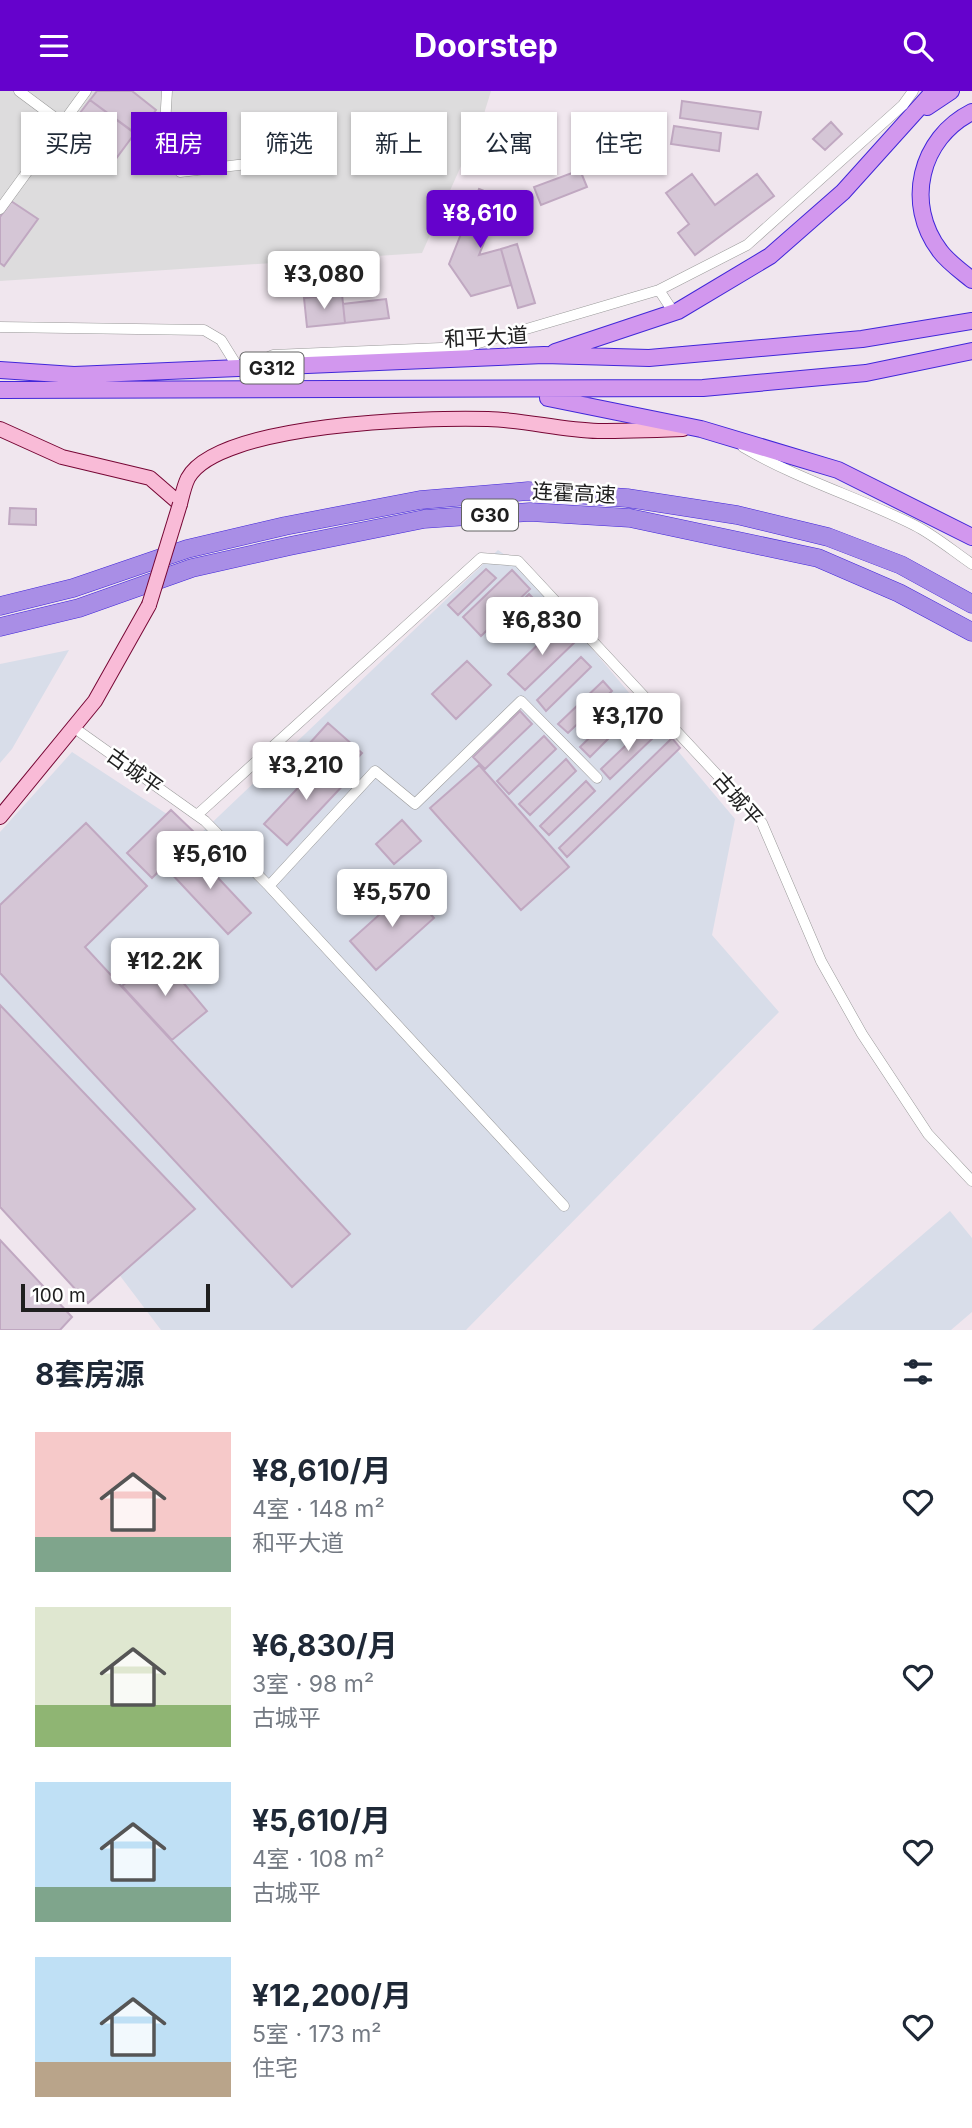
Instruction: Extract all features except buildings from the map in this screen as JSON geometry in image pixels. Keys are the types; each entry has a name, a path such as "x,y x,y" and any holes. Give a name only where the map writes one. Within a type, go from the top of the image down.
{"highway":[{"path":"544,355 674,313 770,256 843,192 934,91"},
{"path":"913,117 951,91"},
{"path":"972,112 949,128 936,143 921,180 919,201 924,223 939,250 972,280"},
{"name":"和平大道","path":"0,370 74,375 544,355 649,358 862,339 972,321"},
{"path":"511,391 703,389 866,373 972,351"},
{"name":"G312","path":"0,390 511,391"},
{"path":"511,391 701,429 838,470 972,537"},
{"name":"连霍高速","path":"0,606 73,588 187,549 285,526 420,500 528,491 737,515 828,537 901,565 972,604"},
{"name":"连霍高速","path":"0,627 79,608 192,568 290,545 424,519 530,512 630,518 818,558 899,593 972,632"}],"main road":[{"path":"0,817 95,701 149,605 188,477 215,456 292,431 347,425 487,419 597,431 701,429"},
{"path":"0,429 62,457 150,478 180,504"}],"street":[{"path":"19,91 47,112"},
{"path":"70,112 86,91"},
{"path":"167,91 164,142 180,172 241,165"},
{"path":"0,327 204,330 221,340 239,370 273,355 465,347 659,290 747,245 903,105 912,91"},
{"path":"0,209 25,175"},
{"path":"659,290 674,313"},
{"path":"727,438 771,464 832,487 917,527 972,564"},
{"name":"古城平","path":"197,815 481,558 517,561 762,823 821,961 862,1034 928,1134 972,1181"},
{"path":"269,886 375,771 415,804 521,701 597,778"},
{"name":"古城平","path":"74,727 197,815 269,886 564,1206"}],"shaded area":[{"path":"0,91 491,91 485,112 461,112 461,166 422,253 0,281"},
{"path":"498,550 526,570 735,819 712,935 779,1012 466,1330 161,1330 0,1117 0,832 72,752 199,835"},
{"path":"69,650 12,749 0,763 0,664"},
{"path":"950,1211 972,1238 972,1312 951,1330 812,1330"}]}
